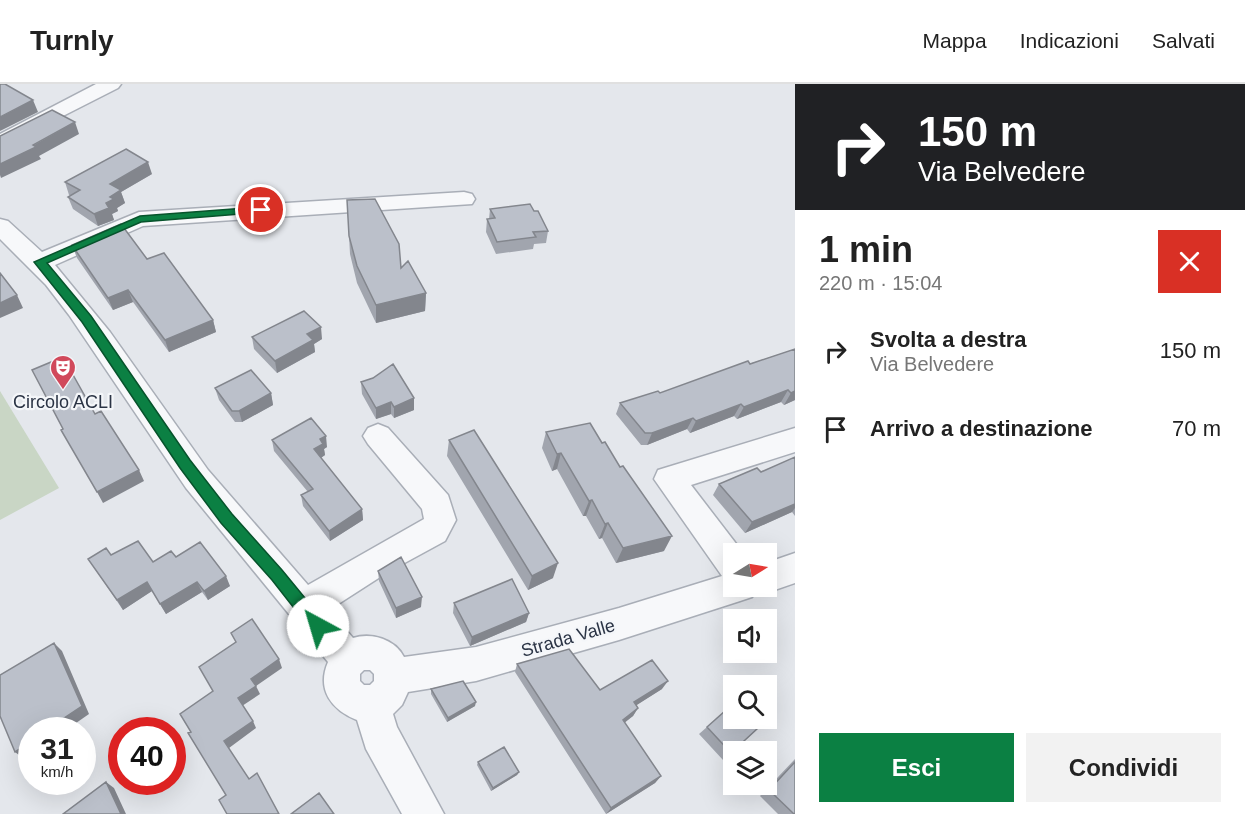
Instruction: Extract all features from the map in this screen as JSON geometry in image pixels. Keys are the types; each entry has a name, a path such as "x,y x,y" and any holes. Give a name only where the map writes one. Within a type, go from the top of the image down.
{"street":[{"path":"0,142 111,84"},
{"path":"40,262 140,219 464,199"},
{"path":"0,226 40,262 86,319 219,510 349,660 360,654 377,654 390,664 382,690 380,735 424,814"},
{"path":"303,607 376,562 434,531 440,520 436,504 378,436"},
{"path":"723,551 669,479 795,440"},
{"path":"777,574 795,568"},
{"name":"Strada Valle","path":"382,690 619,624 723,591"}],"green space":[{"path":"0,391 59,488 0,520"}],"building":[{"path":"0,84 5,84 33,100 0,117"},
{"path":"52,110 75,122 33,145 36,147 0,164 0,136"},
{"path":"126,149 148,162 110,184 121,190 110,197 114,199 106,203 109,208 94,214 68,197 80,190 65,182"},
{"path":"375,199 399,244 401,268 408,261 426,293 376,305 357,266 349,236 347,200"},
{"path":"530,204 534,211 538,211 548,231 533,232 536,237 497,242 487,219 495,218 490,209"},
{"path":"121,224 147,259 164,253 213,320 165,340 128,290 108,298 72,245"},
{"path":"0,273 17,295 0,303"},
{"path":"304,311 321,327 307,334 313,340 275,361 252,337"},
{"path":"795,349 795,391 791,393 788,390 744,407 741,404 696,421 693,418 652,433 645,433 620,403 658,391 660,393 748,361 750,364"},
{"path":"63,357 95,414 101,411 139,470 97,492 61,430 63,429 32,370"},
{"path":"393,364 414,398 394,407 391,402 376,408 361,382 373,378"},
{"path":"251,370 271,393 239,411 232,411 215,388"},
{"path":"311,418 326,436 320,439 323,444 314,449 362,509 329,531 301,495 313,489 272,440"},
{"path":"590,423 602,443 605,442 620,467 623,466 672,536 623,548 608,523 605,524 561,453 557,454 546,432"},
{"path":"474,430 558,563 532,576 449,440"},
{"path":"795,457 795,504 752,522 719,484 757,468 761,472"},
{"path":"138,541 153,562 171,551 176,557 200,542 226,576 204,591 197,582 160,604 147,582 117,600 88,559 106,548 111,555"},
{"path":"401,557 422,597 396,608 378,571"},
{"path":"512,579 529,613 472,637 454,603"},
{"path":"252,619 279,659 251,679 256,686 238,698 253,721 224,741 249,779 257,773 279,814 227,814 219,800 226,795 188,733 191,732 186,724 186,717 182,717 180,714 213,691 199,667 236,642 231,633"},
{"path":"54,643 82,706 66,717 18,717 18,750 15,752 0,716 0,675"},
{"path":"569,649 600,690 652,660 668,681 634,702 638,708 623,720 661,776 611,808 517,664"},
{"path":"463,681 476,702 448,718 431,689"},
{"path":"723,713 723,729 757,729 744,741 723,741 723,744 707,727"},
{"path":"504,747 519,772 493,788 478,762"},
{"path":"795,762 795,814 774,795 777,795 777,781"},
{"path":"106,782 108,795 112,795 121,814 63,814 89,795 96,795 96,789"},
{"path":"319,793 334,814 291,814"}],"place":[{"name":"Circolo ACLI","path":"63,391"}],"route":[{"path":"261,210 140,219 40,262 58,281 102,340 185,464 226,519 277,575 318,626"}]}
